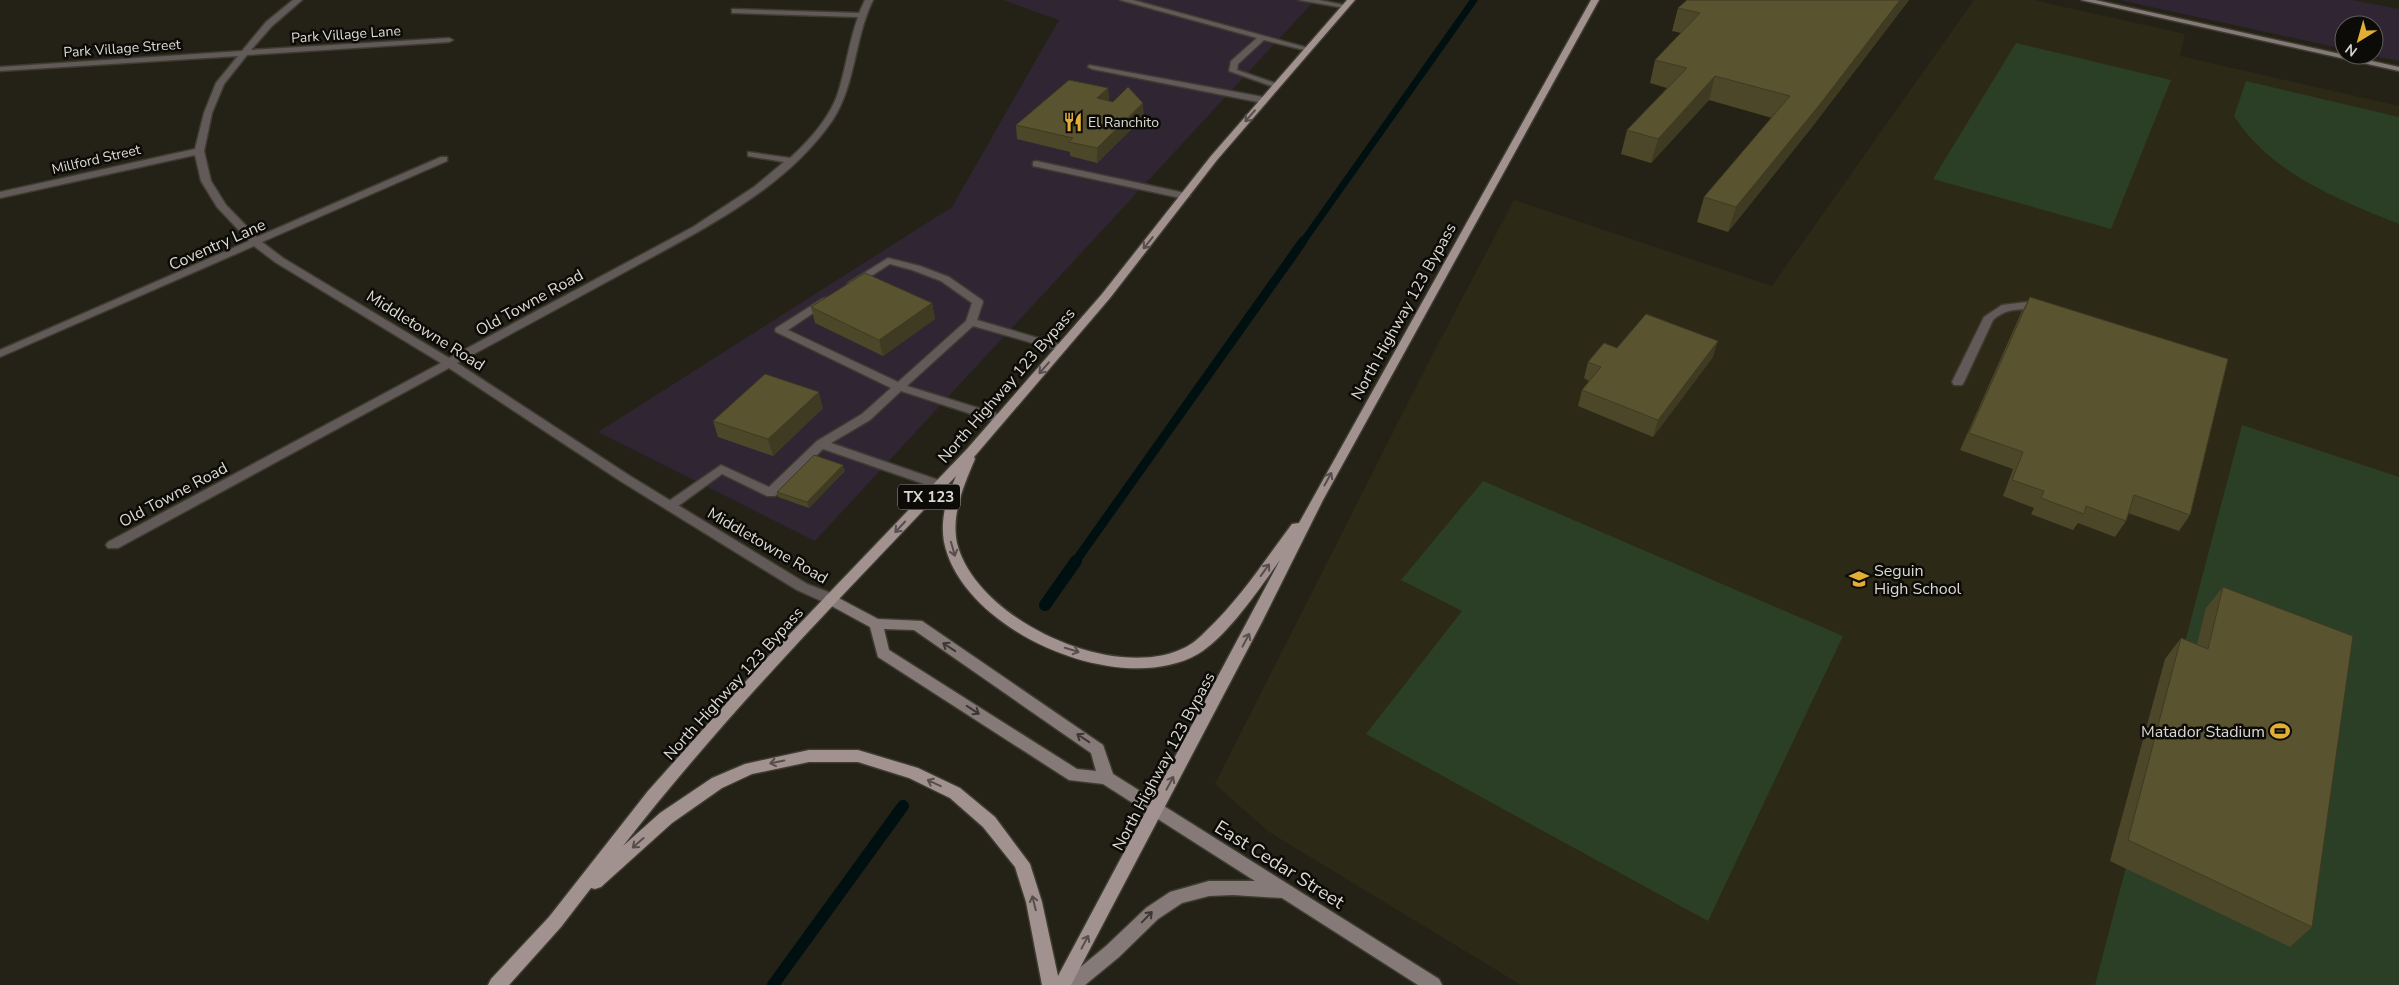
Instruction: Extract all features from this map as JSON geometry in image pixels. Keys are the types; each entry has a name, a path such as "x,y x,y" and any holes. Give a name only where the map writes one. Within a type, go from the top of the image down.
{"main road":[{"name":"North Highway 123 Bypass","path":"1062,985 1256,622 1317,500 1595,0"},
{"name":"North Highway 123 Bypass","path":"497,985 555,922 653,796 769,665 1000,419 1061,348 1214,158 1348,3"},
{"path":"971,452 953,496 949,516 951,543 961,572 989,606 1026,629 1065,648 1110,661 1152,663 1192,650 1224,624 1317,500"},
{"path":"555,922 603,874 666,818 717,783 750,768 809,756 858,756 913,773 955,793 989,822 1022,864 1034,902 1051,985"}],"street":[{"name":"Middletowne Road","path":"298,0 269,24 220,83 208,113 199,151 206,181 222,207 257,242 279,260 451,364 670,506 802,587 831,599"},
{"name":"Old Towne Road","path":"113,545 451,364 696,229 753,193 792,161 817,133 840,98 861,15 869,0"},
{"path":"1124,0 1308,49"},
{"path":"1303,0 1348,3"},
{"path":"2087,0 2399,69"},
{"path":"734,11 861,15"},
{"path":"1262,37 1234,63 1233,71 1277,84"},
{"name":"Park Village Lane","path":"246,54 449,40"},
{"name":"Park Village Street","path":"0,69 246,54"},
{"path":"1092,67 1263,100"},
{"name":"Millford Street","path":"0,195 199,151"},
{"path":"751,154 792,161"},
{"name":"Coventry Lane","path":"0,354 444,159"},
{"path":"1036,164 1185,196"},
{"path":"670,506 721,469 771,493 821,444 866,417 899,387 971,322 978,302 945,279 916,268 888,261 780,330 899,387 1000,419"},
{"path":"1958,382 1988,319 1996,310 2011,306 2033,306 2053,310"},
{"path":"971,322 1061,348"},
{"path":"821,444 940,485"},
{"path":"831,599 876,624 917,624 1098,749 1106,778"},
{"name":"East Cedar Street","path":"876,624 883,653 1074,775 1106,778 1433,985"},
{"path":"1072,985 1125,940 1154,910 1183,894 1206,889 1245,887 1284,892"}],"shaded area":[{"path":"1003,0 1315,0 815,541 598,432 952,207 1059,20"},
{"name":"Seguin High School","path":"1974,0 2033,0 2185,34 2180,56 2399,106 2399,985 1521,985 1269,832 1215,784 1423,373 1514,200 1772,286"},
{"path":"2119,0 2352,0 2399,9 2399,61 2384,58 2384,15 2334,15 2334,47"}],"green space":[{"path":"2016,43 2171,80 2111,229 1933,179"},
{"path":"2246,81 2399,117 2399,224 2330,194 2286,169 2267,154 2249,136 2234,116"},
{"name":"Matador Stadium","path":"2242,425 2399,477 2399,985 2095,985"},
{"path":"1483,481 1843,636 1708,921 1366,734 1462,611 1401,580"}],"building":[{"path":"1687,0 1900,0 1821,103 1736,207 1704,197 1790,96 1715,76 1658,139 1627,130 1687,68 1655,60 1700,13 1678,8"},
{"path":"1069,80 1108,88 1097,98 1113,102 1128,87 1143,103 1097,148 1069,142 1073,138 1016,125"},
{"path":"865,273 932,303 879,340 811,307"},
{"path":"2030,297 2228,359 2190,515 2134,495 2126,521 2086,506 2084,514 2041,498 2044,491 2012,480 2023,452 1969,433"},
{"path":"1646,314 1718,341 1658,420 1582,390 1601,367 1588,362 1604,343 1617,348"},
{"path":"765,374 819,392 768,439 713,421"},
{"path":"814,455 843,465 807,502 777,492"},
{"path":"2223,587 2353,636 2312,927 2128,840 2181,638 2208,649"}],"waterway":[{"path":"1302,243 1474,0"},
{"path":"1075,562 1303,241"},
{"path":"1045,605 1076,561"},
{"path":"773,985 903,806"}],"place":[{"name":"El Ranchito","path":"1073,122"},
{"name":"Seguin High School","path":"1859,579"},
{"name":"Matador Stadium","path":"2280,731"}]}
